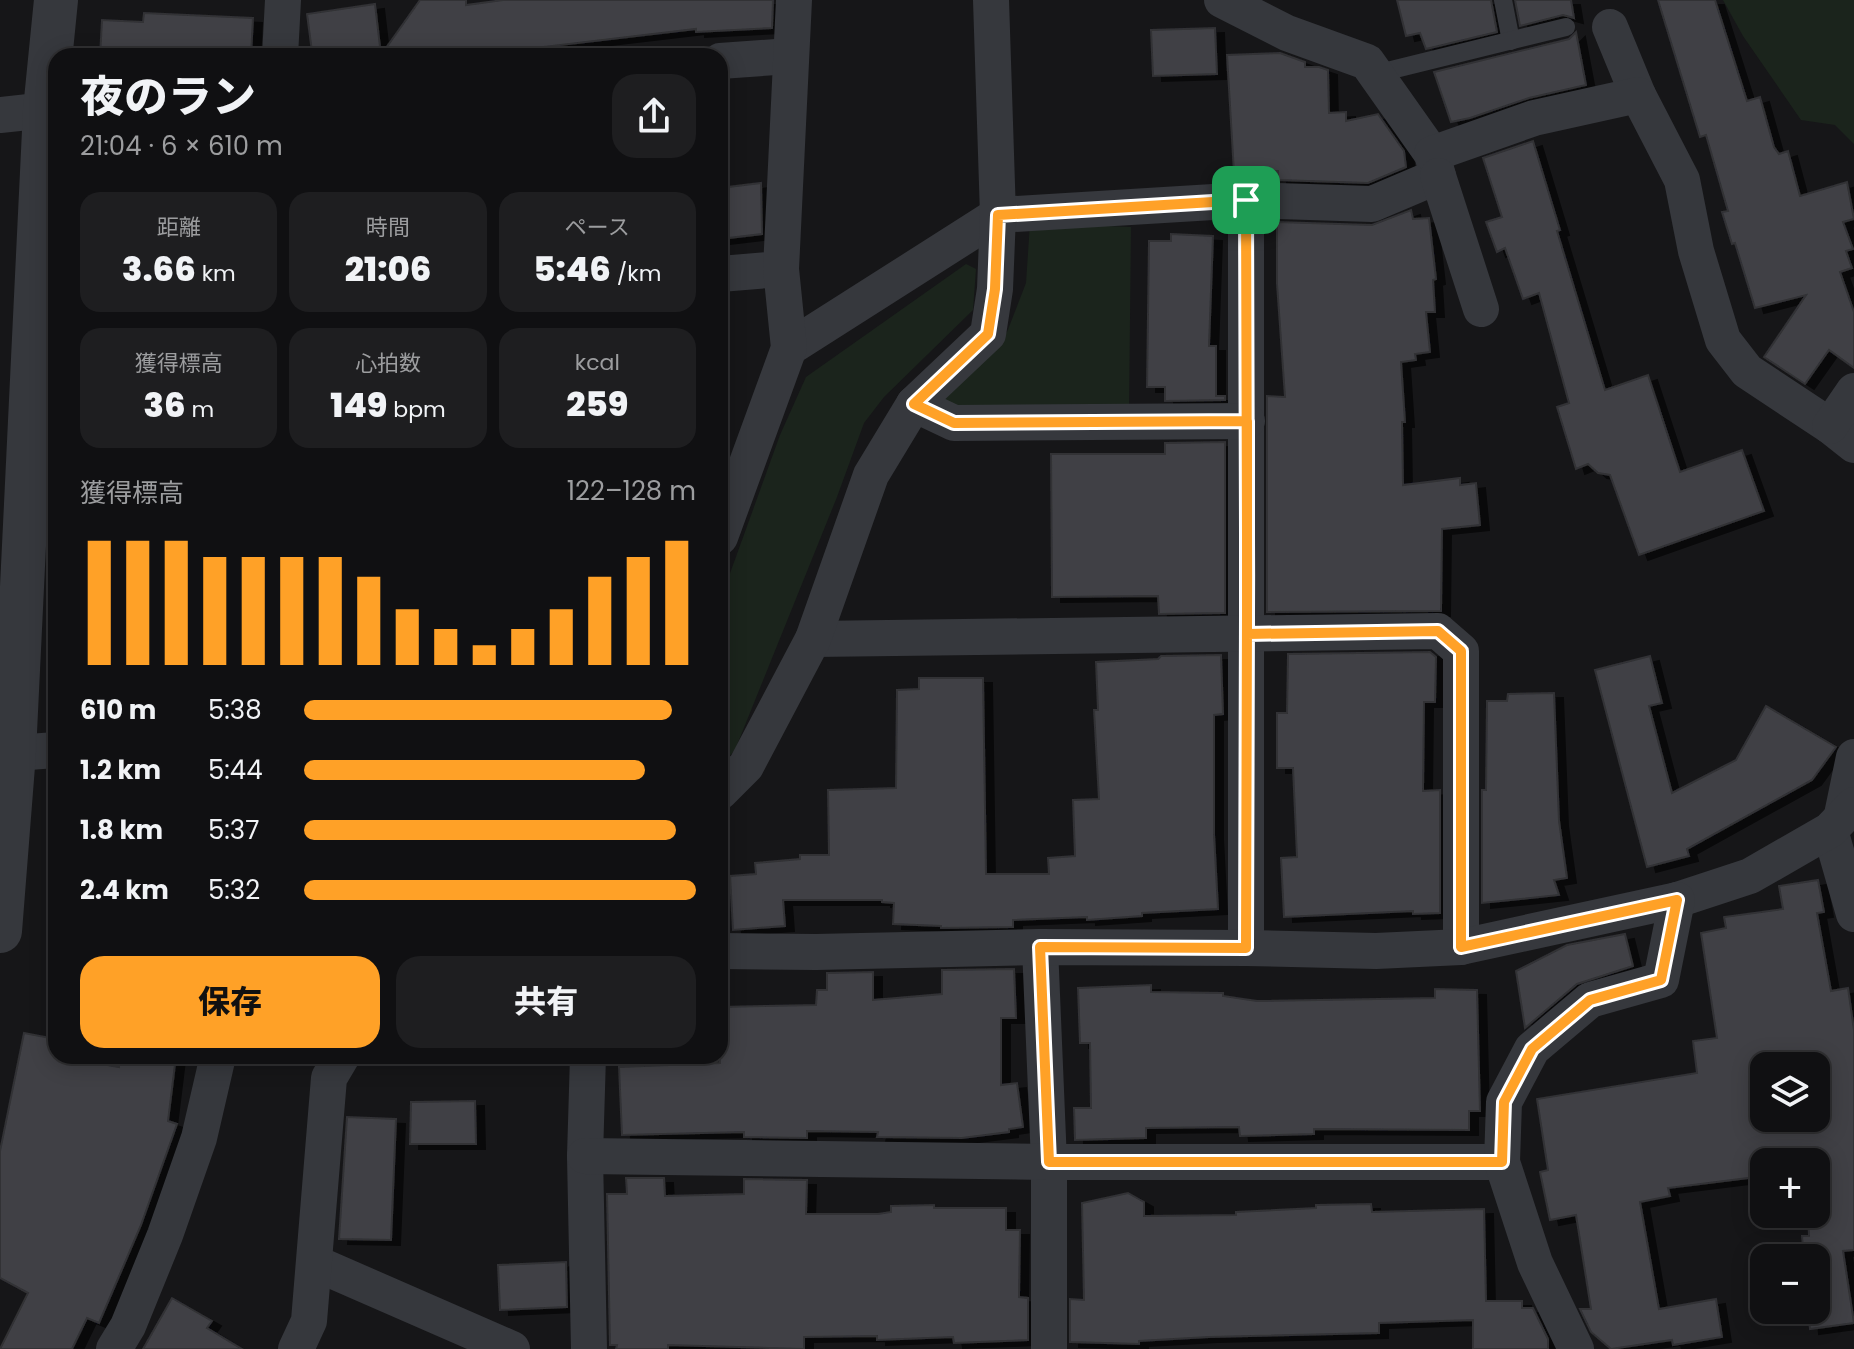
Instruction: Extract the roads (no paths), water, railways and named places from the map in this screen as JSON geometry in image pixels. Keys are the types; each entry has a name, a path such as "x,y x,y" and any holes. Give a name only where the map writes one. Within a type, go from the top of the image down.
{"street":[{"path":"53,48 56,0"},
{"path":"280,48 283,0"},
{"path":"730,480 789,348 781,269 794,0"},
{"path":"728,784 746,766 813,639 871,475 914,404 988,334 995,289 998,215 991,0"},
{"path":"1222,0 1287,33 1367,62 1435,165 1481,309"},
{"path":"1610,27 1638,95 1682,180 1696,251 1723,340 1747,371 1842,435 1854,391"},
{"path":"728,60 790,56"},
{"path":"789,348 998,215 1246,200 1372,204 1435,165 1534,118 1638,95"},
{"path":"0,115 48,110"},
{"path":"0,931 23,752 48,158"},
{"path":"1246,200 1246,948"},
{"path":"728,273 781,269"},
{"path":"914,404 954,423 1247,421"},
{"path":"813,639 1438,631 1461,651 1461,947"},
{"path":"1854,757 1842,817 1854,914"},
{"path":"728,951 1040,947 1376,951 1461,947 1677,900 1750,876 1842,817"},
{"path":"1576,1349 1535,1263 1502,1162 1504,1102 1532,1049 1590,1000 1661,980 1677,900"},
{"path":"1040,947 1049,1162 1049,1349"},
{"path":"114,1349 128,1326 185,1179 199,1138 216,1064"},
{"path":"296,1349 309,1321 329,1078 337,1064"},
{"path":"588,1064 585,1156 589,1349"},
{"path":"585,1156 1049,1162 1502,1162"},
{"path":"315,1263 512,1349"}],"lane":[{"path":"1503,0 1511,41"},
{"path":"1375,74 1566,27"}]}
